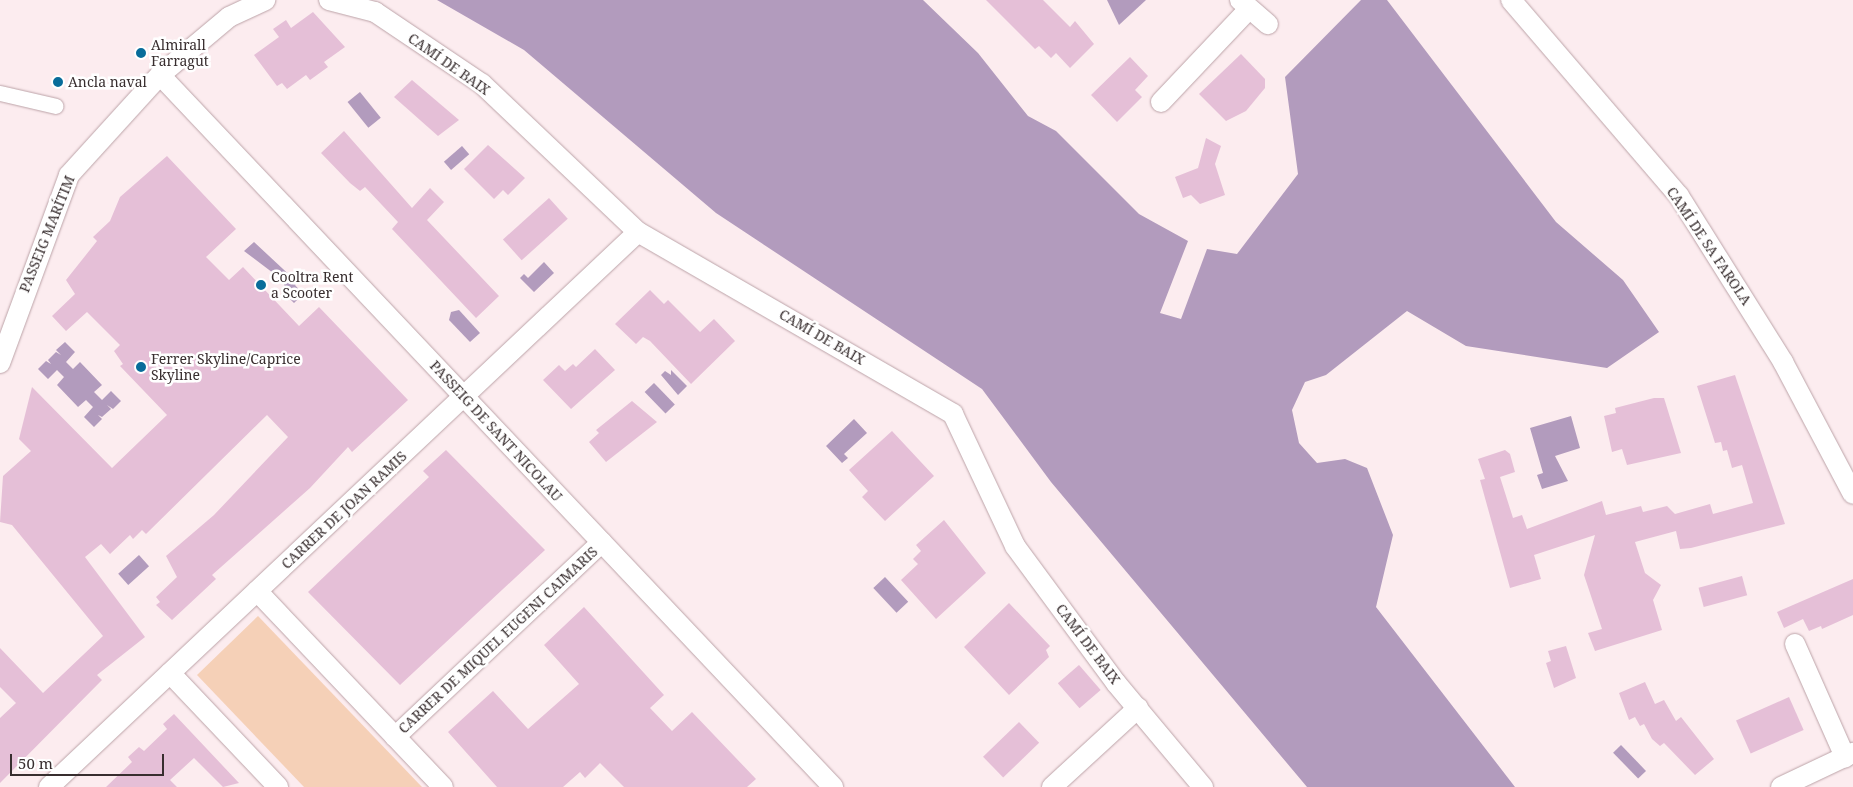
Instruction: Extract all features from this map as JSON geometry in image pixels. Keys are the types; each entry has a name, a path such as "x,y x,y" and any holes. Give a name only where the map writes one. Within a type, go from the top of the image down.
{"street":[{"path":"160,75 229,16 265,0"},
{"name":"CAMÍ DE BAIX","path":"329,0 375,12 482,84 638,232 953,414 1015,546 1138,708 1203,787"},
{"name":"CAMÍ DE SA FAROLA","path":"1511,0 1679,196 1783,362 1853,494"},
{"path":"1161,102 1245,4 1268,24"},
{"name":"PASSEIG MARÍTIM","path":"0,363 69,175 160,75"},
{"name":"PASSEIG DE SANT NICOLAU","path":"160,75 833,787"},
{"path":"0,93 56,106"},
{"name":"CARRER DE JOAN RAMIS","path":"49,787 638,232"},
{"name":"CARRER DE MIQUEL EUGENI CAIMARIS","path":"395,737 602,542"},
{"path":"257,591 443,787"},
{"path":"1781,787 1849,755 1795,644"},
{"path":"170,673 278,787"},
{"path":"1052,787 1138,708"}],"shaded area":[{"path":"437,0 923,0 978,53 1028,116 1056,131 1139,214 1188,241 1160,313 1181,319 1207,249 1237,254 1298,174 1285,77 1361,0 1387,0 1556,222 1623,280 1659,332 1607,368 1466,346 1407,311 1326,375 1305,382 1292,410 1299,443 1317,463 1345,459 1367,468 1393,535 1376,607 1515,787 1307,787 1051,482 982,389 716,213 524,50"},
{"path":"1107,0 1146,0 1119,25"},
{"path":"360,92 381,118 368,128 348,102"},
{"path":"462,146 469,154 451,170 444,162"},
{"path":"254,242 297,282 295,285 303,294 294,303 284,293 287,290 281,279 244,251"},
{"path":"544,262 554,273 534,292 520,278 524,274 528,278"},
{"path":"459,310 480,333 470,342 449,320 451,312"},
{"path":"65,342 75,352 66,362 73,369 80,362 102,385 94,392 102,400 111,391 121,401 113,409 107,405 111,409 102,417 98,415 102,419 94,427 84,417 93,407 86,400 78,407 57,385 64,377 57,370 48,379 38,369 46,361 51,364 48,360 56,352 61,355 56,350"},
{"path":"671,370 687,386 678,395 661,375 665,371 671,375"},
{"path":"654,383 675,405 665,414 645,392"},
{"path":"1571,416 1580,448 1555,456 1568,481 1542,489 1537,475 1543,473 1530,428"},
{"path":"854,419 867,433 844,454 848,458 842,463 826,446"},
{"path":"139,555 149,566 128,585 118,574"},
{"path":"885,577 908,602 896,613 873,588"},
{"path":"258,616 422,787 304,787 197,675"},
{"path":"1621,745 1646,771 1638,779 1613,753"}],"building":[{"path":"986,0 1043,0 1070,27 1075,21 1094,44 1070,68 1056,53 1051,58 1039,46 1035,49"},
{"path":"313,12 345,47 324,62 328,67 310,80 306,75 287,89 282,83 277,86 254,55 279,37 273,29 286,20 291,28"},
{"path":"1241,54 1265,79 1265,88 1246,111 1226,121 1199,94"},
{"path":"1130,57 1148,76 1135,90 1142,97 1117,122 1091,95"},
{"path":"412,80 459,120 438,136 394,97"},
{"path":"344,131 412,208 430,188 444,202 427,220 499,296 476,318 392,229 398,222 365,187 360,191 321,153"},
{"path":"1206,138 1221,146 1215,164 1225,195 1200,204 1191,195 1183,198 1175,177 1198,168"},
{"path":"488,145 525,178 508,195 503,190 494,199 464,169"},
{"path":"167,156 236,229 206,257 229,280 243,267 299,326 319,307 408,400 352,452 348,447 310,488 212,575 216,579 172,620 156,605 160,602 156,597 177,577 166,556 214,515 288,437 267,415 146,534 142,530 133,539 130,535 110,554 101,544 85,557 145,637 97,675 102,680 0,783 0,718 16,703 0,687 0,648 43,693 103,636 12,525 0,522 3,476 31,451 19,439 32,387 112,468 167,415 120,366 123,364 114,351 120,345 87,312 66,331 52,316 75,294 66,280 97,241 93,237 110,221 120,197"},
{"path":"549,198 568,219 522,260 503,239"},
{"path":"650,290 664,304 668,300 700,332 714,319 735,341 691,384 650,341 643,337 636,344 615,324"},
{"path":"595,349 615,370 571,409 543,380 559,365 565,371 573,364 576,367"},
{"path":"1735,375 1785,524 1691,548 1680,549 1676,531 1635,542 1645,573 1661,585 1653,600 1662,630 1595,651 1588,633 1602,629 1584,575 1595,535 1534,555 1541,579 1510,588 1480,480 1485,479 1478,459 1505,450 1510,454 1515,472 1500,477 1513,518 1522,515 1527,529 1602,501 1606,515 1641,506 1643,512 1667,506 1675,514 1710,504 1713,514 1753,503 1742,465 1732,468 1727,450 1723,451 1721,442 1715,443 1697,386"},
{"path":"1654,398 1664,398 1681,453 1627,465 1622,449 1612,452 1604,416 1616,413 1615,408"},
{"path":"632,401 657,422 606,462 589,442 599,433 596,430"},
{"path":"892,431 934,476 885,521 862,497 868,491 849,470"},
{"path":"446,450 545,550 400,685 308,592 429,477 423,471"},
{"path":"944,520 986,573 936,619 901,580 918,564 913,559 921,551 916,545"},
{"path":"1742,576 1747,595 1704,607 1699,588"},
{"path":"1853,579 1853,615 1822,629 1821,626 1809,631 1803,619 1784,628 1777,612"},
{"path":"1009,603 1050,646 1046,650 1049,657 1009,695 964,647"},
{"path":"584,607 664,695 650,708 672,731 692,712 756,779 747,787 624,787 600,763 585,778 580,772 563,787 497,787 448,732 493,691 528,729 579,684 544,645"},
{"path":"1566,646 1576,678 1554,688 1546,663 1551,661 1548,651"},
{"path":"1079,665 1101,690 1080,708 1058,683"},
{"path":"1645,682 1655,704 1664,700 1676,721 1681,717 1714,759 1695,775 1664,743 1660,746 1652,739 1644,724 1640,726 1635,717 1629,720 1619,693"},
{"path":"1789,697 1804,730 1751,753 1736,721"},
{"path":"174,714 239,783 223,787 194,758 170,780 177,787 106,787 132,762 128,757 139,747 144,751 167,729 163,724"},
{"path":"1019,722 1039,743 1003,778 983,757"}],"place":[{"name":"Almirall Farragut","path":"141,53"},
{"name":"Ancla naval","path":"58,82"},
{"name":"Cooltra Rent a Scooter","path":"261,285"},
{"name":"Ferrer Skyline/Caprice Skyline","path":"141,367"}]}
